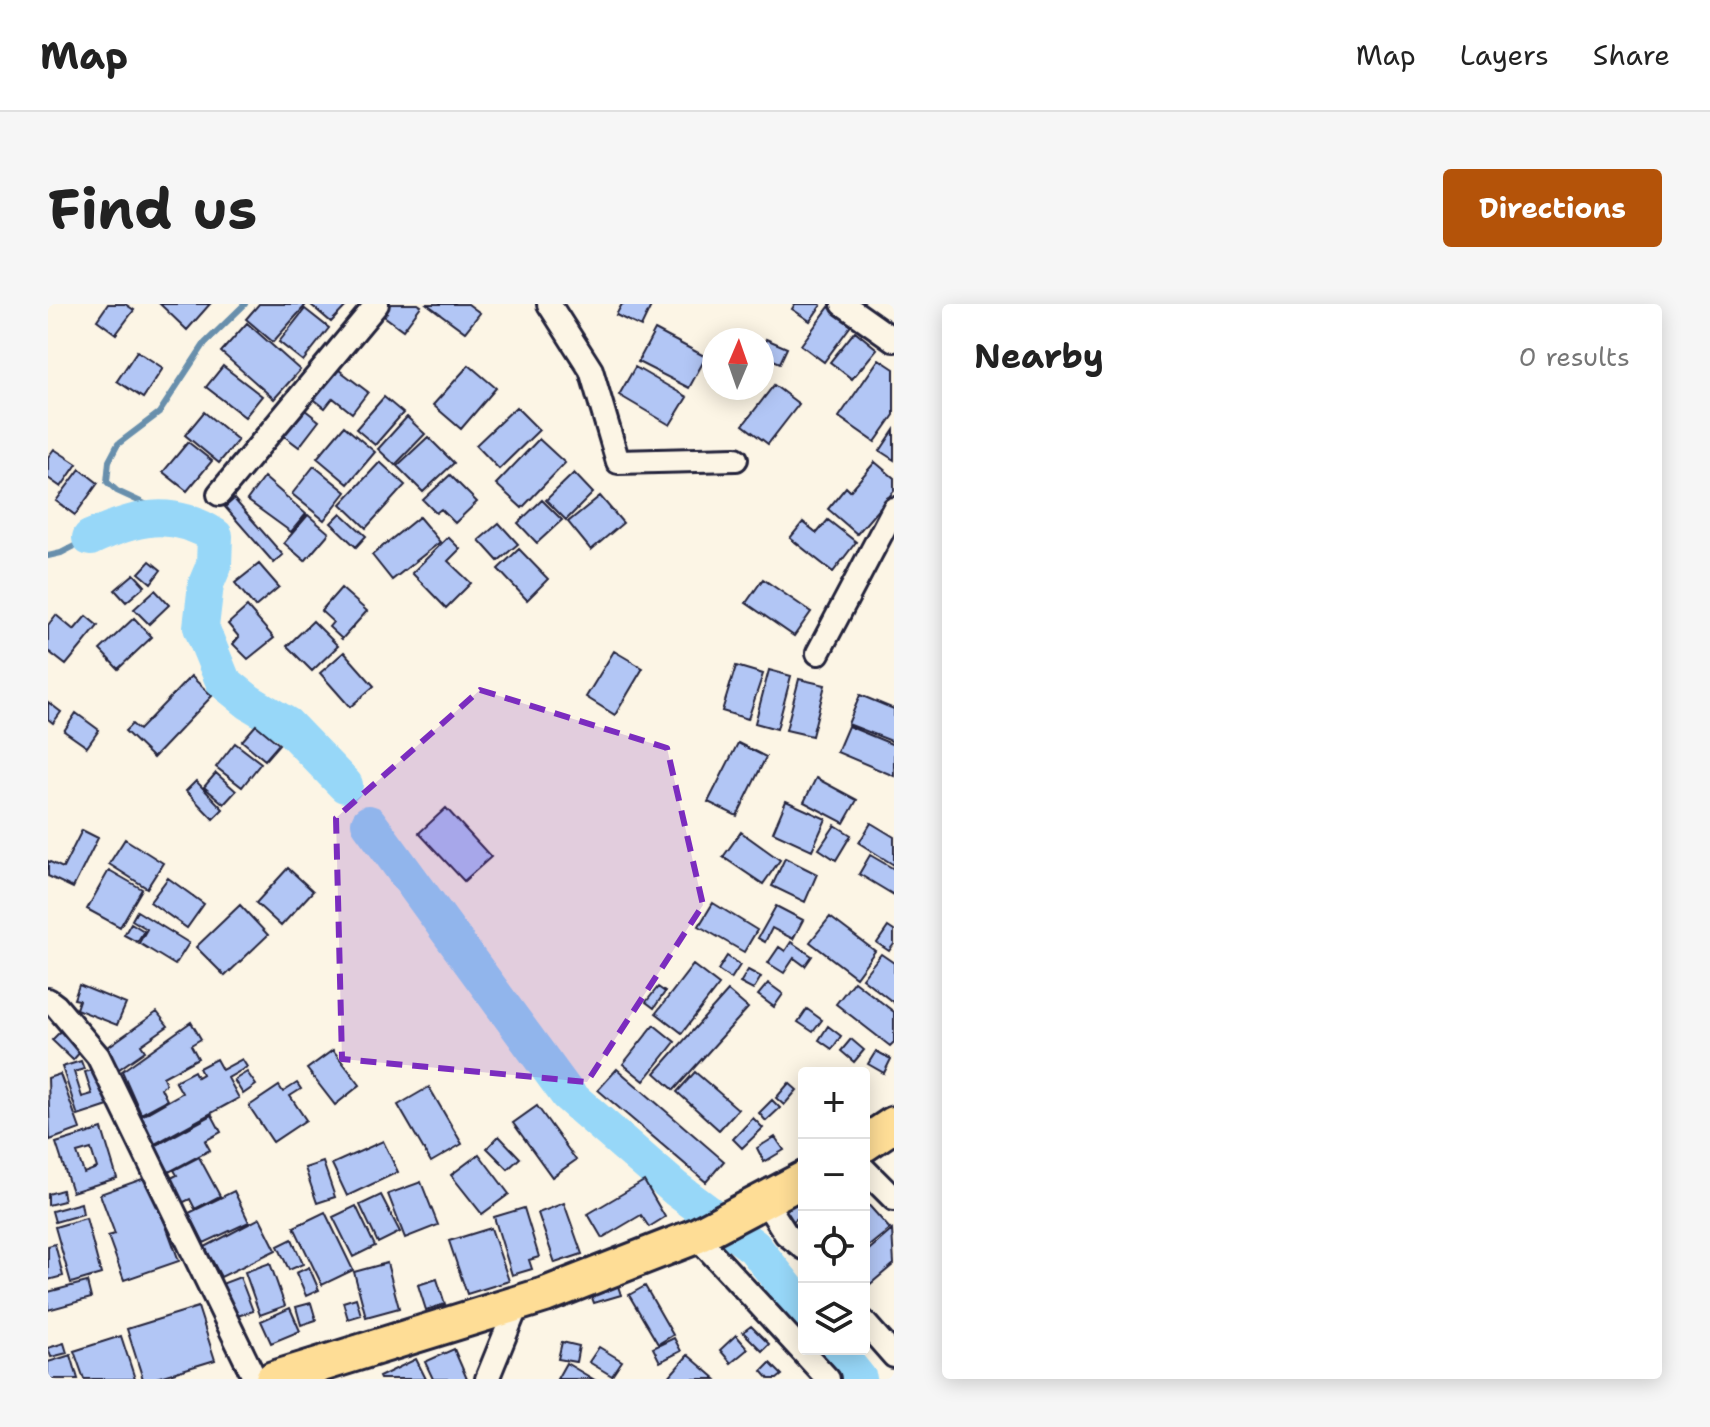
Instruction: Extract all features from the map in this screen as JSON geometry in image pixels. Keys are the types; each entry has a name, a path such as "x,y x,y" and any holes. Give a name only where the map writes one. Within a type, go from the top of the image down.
{"main road":[{"path":"870,1140 894,1124"},
{"path":"273,1379 518,1303 702,1233 798,1182"}],"street":[{"path":"219,494 377,304"},
{"path":"549,304 591,370 618,462 736,459"},
{"path":"843,304 894,340"},
{"path":"818,653 893,513"},
{"path":"48,1000 98,1056 255,1379"},
{"path":"870,1175 894,1199"},
{"path":"765,1201 786,1234 798,1243"},
{"path":"702,1233 828,1379"},
{"path":"487,1379 518,1303"},
{"path":"870,1329 894,1356"}],"highlighted area":[{"path":"480,690 667,748 703,905 587,1082 342,1059 336,818"}],"building":[{"path":"108,304 125,304 134,310 116,334 97,320"},
{"path":"160,304 210,304 187,330"},
{"path":"259,304 305,306 273,342 246,319"},
{"path":"310,304 348,304 331,322"},
{"path":"383,304 421,306 403,330 377,311"},
{"path":"427,304 468,304 480,313 465,332"},
{"path":"622,304 652,304 641,327 616,315"},
{"path":"795,304 821,305 810,321 792,309"},
{"path":"829,307 852,324 824,362 801,345"},
{"path":"305,309 329,328 303,361 279,342"},
{"path":"247,323 300,370 274,399 221,352"},
{"path":"655,330 702,355 702,364 689,388 638,362"},
{"path":"855,331 877,349 852,379 830,362"},
{"path":"774,342 787,348 780,363 774,360"},
{"path":"137,351 163,368 143,398 117,381"},
{"path":"879,359 894,369 894,415 875,442 839,417"},
{"path":"469,365 496,388 461,429 433,405"},
{"path":"223,366 262,396 245,417 206,387"},
{"path":"335,367 368,392 352,413 333,398 325,408 311,397"},
{"path":"635,367 687,397 670,425 619,395"},
{"path":"774,385 799,404 768,444 743,425 762,400 774,400"},
{"path":"384,397 403,413 375,445 356,429"},
{"path":"300,406 319,421 299,447 279,432"},
{"path":"516,407 539,430 499,469 476,445"},
{"path":"204,412 238,440 219,463 185,435"},
{"path":"407,417 425,434 395,465 378,449"},
{"path":"344,426 375,452 348,484 317,458"},
{"path":"894,430 894,460 880,451"},
{"path":"428,437 454,463 423,492 397,466"},
{"path":"539,439 565,463 522,508 496,484"},
{"path":"188,442 212,461 187,491 163,472"},
{"path":"54,449 77,464 61,487 48,478 48,457"},
{"path":"380,462 405,485 366,528 341,504"},
{"path":"875,462 894,478 894,491 857,534 828,509 846,487 850,491"},
{"path":"314,466 346,492 324,520 292,494"},
{"path":"80,469 98,483 75,515 56,501"},
{"path":"574,473 593,493 566,520 546,500"},
{"path":"450,475 477,502 455,523 441,509 436,513 423,500"},
{"path":"264,477 306,514 291,532 247,500"},
{"path":"600,496 623,523 591,550 568,522"},
{"path":"234,499 283,555 274,563 225,507"},
{"path":"542,500 562,520 537,543 518,523"},
{"path":"341,513 366,536 356,547 331,523"},
{"path":"308,515 329,533 305,561 284,543"},
{"path":"419,517 440,542 392,580 372,555"},
{"path":"828,520 856,542 833,572 790,538 803,522 817,533"},
{"path":"499,523 518,544 498,561 479,540"},
{"path":"448,537 460,549 448,561 471,583 446,608 412,573"},
{"path":"519,549 548,579 527,600 498,569"},
{"path":"150,561 161,570 151,583 139,573"},
{"path":"259,564 279,587 255,607 235,583"},
{"path":"134,574 145,586 126,602 115,590"},
{"path":"763,579 811,612 794,636 746,603"},
{"path":"341,588 367,611 342,639 329,627 333,622 321,611"},
{"path":"155,590 169,605 149,624 134,609"},
{"path":"247,607 274,638 248,659 233,644 239,637 228,624"},
{"path":"56,615 74,630 86,616 98,626 66,665 48,651 48,625"},
{"path":"134,618 152,637 118,669 100,650"},
{"path":"313,621 338,646 312,671 287,646"},
{"path":"614,651 643,668 615,715 586,697"},
{"path":"344,652 374,686 350,707 320,673"},
{"path":"736,666 763,674 748,719 722,711"},
{"path":"769,670 791,676 777,729 755,723"},
{"path":"191,676 212,696 153,758 125,731 132,724 139,730"},
{"path":"799,679 825,685 812,736 786,730"},
{"path":"860,695 894,709 894,742 848,724"},
{"path":"48,702 61,712 53,723 48,719"},
{"path":"76,713 99,730 87,747 64,731"},
{"path":"256,725 279,744 265,760 242,741"},
{"path":"848,726 894,745 894,776 837,752"},
{"path":"235,743 261,763 242,787 216,767"},
{"path":"738,743 766,757 737,816 708,802"},
{"path":"216,773 236,791 224,804 204,787"},
{"path":"816,778 857,800 844,823 804,802"},
{"path":"196,781 223,809 213,819 186,791"},
{"path":"786,801 826,819 812,850 773,832"},
{"path":"446,808 491,857 464,881 419,833"},
{"path":"871,823 894,837 894,865 859,843"},
{"path":"835,825 851,835 836,860 819,849"},
{"path":"82,830 98,838 73,888 48,876 48,861 63,868"},
{"path":"741,832 780,860 763,884 723,857"},
{"path":"125,839 163,863 147,888 109,864"},
{"path":"870,855 894,869 894,895 859,874"},
{"path":"785,858 817,874 805,902 772,886"},
{"path":"288,868 313,891 281,926 256,903"},
{"path":"109,870 142,889 120,927 87,909"},
{"path":"168,878 204,904 187,928 150,902"},
{"path":"713,903 757,930 744,952 699,926"},
{"path":"240,905 268,935 225,976 196,947"},
{"path":"776,906 803,920 793,939 772,928 765,942 758,938"},
{"path":"137,911 189,943 175,965 139,943 147,929 132,920"},
{"path":"830,917 875,951 856,977 810,942"},
{"path":"131,923 144,931 137,942 124,935"},
{"path":"888,927 894,931 894,944 889,951 877,943"},
{"path":"791,942 812,956 805,966 794,958 784,973 768,963 779,947 785,951"},
{"path":"881,954 894,963 894,1003 862,978"},
{"path":"727,956 740,965 731,979 718,970"},
{"path":"693,965 719,985 682,1033 656,1013"},
{"path":"748,970 761,977 753,990 740,983"},
{"path":"854,981 894,1012 894,1042 890,1046 836,1004"},
{"path":"768,983 783,994 774,1007 758,995"},
{"path":"79,985 126,1004 117,1025 76,1009 79,1000 74,999"},
{"path":"658,987 665,992 654,1008 646,1002"},
{"path":"728,991 748,1008 674,1090 655,1073"},
{"path":"807,1009 822,1020 813,1032 798,1022"},
{"path":"157,1012 168,1026 141,1045 145,1051 119,1069 105,1049"},
{"path":"191,1022 201,1039 191,1045 198,1058 163,1077 166,1084 161,1088 167,1100 141,1114 122,1071"},
{"path":"654,1025 675,1042 644,1081 623,1064"},
{"path":"828,1026 841,1036 832,1049 819,1040"},
{"path":"62,1030 82,1050 73,1060 52,1040"},
{"path":"851,1039 864,1050 854,1062 841,1051"},
{"path":"333,1050 360,1085 335,1105 307,1069"},
{"path":"876,1051 891,1059 884,1073 868,1064"},
{"path":"216,1059 222,1070 242,1059 247,1067 228,1078 239,1098 155,1144 140,1117 182,1093 175,1081 194,1071 197,1077 202,1074 199,1068"},
{"path":"81,1061 84,1069 74,1072 82,1097 92,1094 85,1072 99,1067 111,1105 78,1116 62,1067"},
{"path":"617,1069 724,1161 706,1182 598,1090"},
{"path":"247,1072 256,1085 243,1094 234,1080"},
{"path":"695,1072 738,1109 719,1130 677,1092"},
{"path":"60,1074 80,1129 50,1140 48,1078"},
{"path":"297,1083 301,1089 290,1096 306,1120 273,1142 249,1106 279,1086 283,1092"},
{"path":"789,1083 797,1090 784,1105 776,1098"},
{"path":"429,1087 462,1144 431,1162 398,1105"},
{"path":"772,1100 780,1108 766,1121 759,1113"},
{"path":"537,1106 576,1160 552,1177 513,1123"},
{"path":"212,1115 221,1132 205,1141 210,1150 169,1172 155,1146"},
{"path":"753,1118 763,1128 742,1148 733,1139"},
{"path":"102,1129 117,1178 72,1192 56,1143","holes":["91,1149 97,1168 84,1173 77,1153"]},
{"path":"499,1136 520,1158 508,1169 487,1148"},
{"path":"775,1137 784,1150 764,1162 757,1148"},
{"path":"383,1141 398,1172 347,1196 332,1164"},
{"path":"479,1154 509,1194 482,1214 451,1175"},
{"path":"199,1157 220,1196 195,1209 190,1199 182,1203 169,1179 177,1175 174,1170"},
{"path":"323,1162 335,1197 317,1203 305,1168"},
{"path":"148,1177 179,1261 124,1280 108,1236 115,1234 100,1194"},
{"path":"644,1181 665,1217 649,1227 641,1215 602,1238 588,1214"},
{"path":"421,1182 438,1225 405,1238 388,1194"},
{"path":"62,1190 64,1201 48,1205 48,1194"},
{"path":"234,1191 249,1222 204,1243 189,1213"},
{"path":"798,1192 798,1218 792,1222 779,1206"},
{"path":"381,1195 400,1232 378,1243 360,1205"},
{"path":"81,1203 83,1214 55,1222 52,1211"},
{"path":"564,1203 582,1254 555,1263 538,1213"},
{"path":"356,1206 375,1246 353,1257 333,1217"},
{"path":"870,1207 890,1229 870,1245"},
{"path":"524,1208 539,1257 529,1260 532,1269 512,1275 494,1217"},
{"path":"325,1212 353,1270 322,1285 294,1227"},
{"path":"86,1218 101,1274 71,1283 55,1227"},
{"path":"260,1218 276,1250 221,1277 205,1247"},
{"path":"491,1228 509,1281 467,1294 449,1241"},
{"path":"892,1230 894,1264 870,1284 870,1283 870,1249"},
{"path":"292,1239 303,1264 289,1270 278,1246"},
{"path":"55,1244 63,1276 48,1280 48,1246"},
{"path":"270,1263 285,1306 260,1315 245,1272"},
{"path":"387,1263 399,1308 366,1317 354,1272"},
{"path":"309,1267 319,1290 306,1296 296,1273"},
{"path":"240,1277 253,1311 231,1318 219,1285"},
{"path":"437,1279 445,1304 426,1310 418,1285"},
{"path":"87,1282 91,1298 48,1310 48,1292"},
{"path":"617,1283 621,1295 594,1303 590,1292"},
{"path":"645,1286 673,1335 658,1344 629,1295"},
{"path":"356,1298 361,1315 348,1319 343,1302"},
{"path":"311,1303 316,1320 301,1325 296,1307"},
{"path":"198,1307 215,1360 153,1379 143,1379 127,1329"},
{"path":"290,1308 300,1331 271,1343 261,1321"},
{"path":"751,1326 769,1344 762,1351 743,1332"},
{"path":"736,1335 748,1349 731,1363 720,1350"},
{"path":"121,1336 135,1379 84,1379 74,1351"},
{"path":"674,1338 681,1351 660,1362 653,1348"},
{"path":"562,1342 579,1346 576,1362 558,1359"},
{"path":"64,1343 67,1353 51,1357 48,1348"},
{"path":"599,1347 622,1361 612,1376 589,1362"},
{"path":"454,1349 467,1379 433,1379 425,1362"},
{"path":"71,1355 78,1379 48,1379 48,1362"},
{"path":"688,1355 716,1379 667,1379"},
{"path":"416,1359 426,1379 380,1379 379,1377"},
{"path":"566,1363 593,1379 557,1379"},
{"path":"770,1363 782,1375 777,1379 769,1379 762,1371"}],"waterway":[{"path":"182,521 117,491 107,482 109,461 118,444 159,413 205,343 245,304"},
{"path":"90,538 122,525 152,519 183,521 215,536 214,565 206,584 201,627 223,681 249,702 287,725 345,785"},
{"path":"48,556 90,538"},
{"path":"369,823 568,1095 676,1189 754,1247 798,1302"},
{"path":"840,1355 859,1379"}]}
